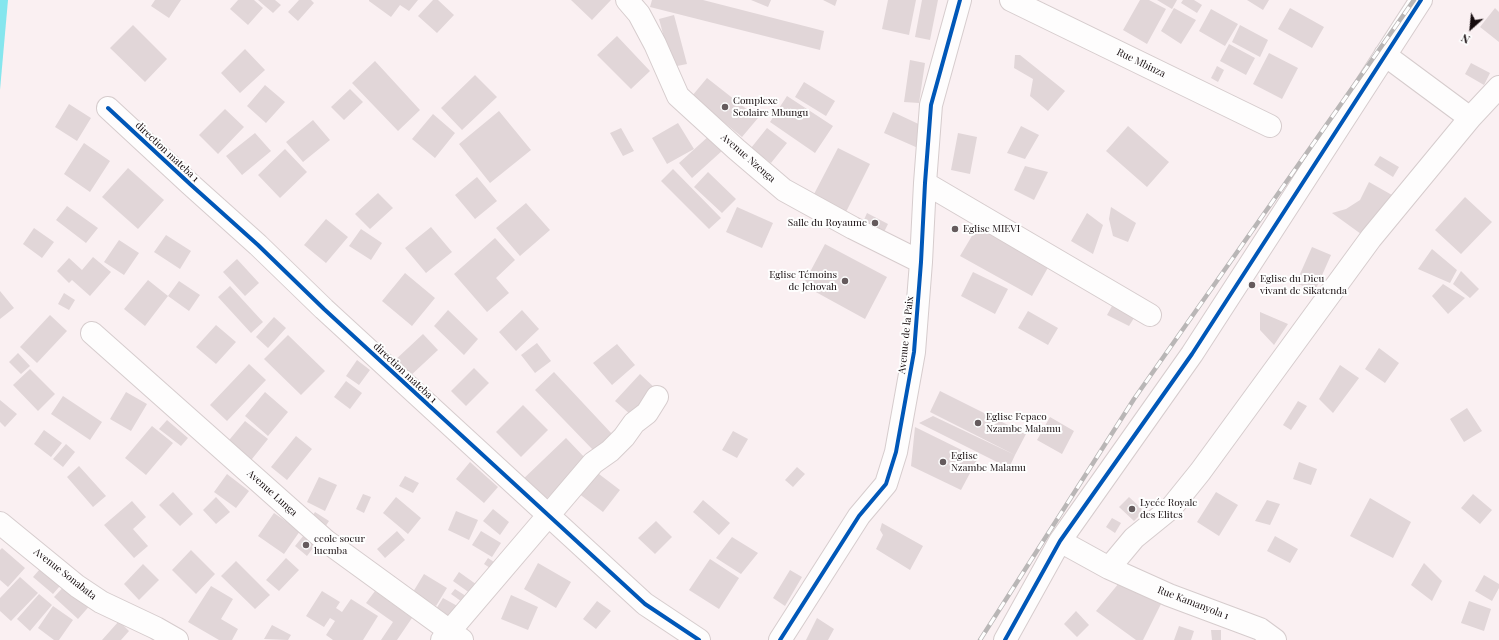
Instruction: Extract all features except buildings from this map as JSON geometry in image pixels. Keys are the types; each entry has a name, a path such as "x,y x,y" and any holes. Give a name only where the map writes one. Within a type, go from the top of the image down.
{"street":[{"name":"Avenue Nzenga","path":"627,0 639,14 655,44 678,96 736,149 784,190 853,228 921,262"},
{"name":"Avenue de la Paix","path":"780,640 859,516 886,484 896,452 914,352 931,105 960,0"},
{"name":"Rue Mbinza","path":"1011,0 1270,126"},
{"path":"1005,640 1060,541 1192,354 1421,0"},
{"path":"1385,56 1470,118"},
{"path":"1109,568 1134,538 1171,508 1200,472 1371,238 1470,118 1499,87"},
{"name":"direction mateba 1","path":"108,108 645,604 699,640"},
{"path":"925,183 1150,315"},
{"name":"Avenue Lunga","path":"92,333 326,541 451,637"},
{"path":"451,637 593,464 610,451 624,437 634,423 647,412 657,397"},
{"name":"Avenue Sonabata","path":"0,523 76,586 101,602 156,628 176,640"},
{"name":"Rue Kamanyola 1","path":"1060,541 1109,568 1169,595 1260,629 1275,640"}],"water":[{"path":"0,0 8,0 0,90"}],"railway":[{"path":"980,640 1134,399 1414,0"}],"cycle path":[{"path":"780,640 859,516 886,484 896,452 914,352 931,105 960,0"},
{"path":"1005,640 1060,541 1192,354 1421,0"},
{"path":"108,108 645,604 699,640"}],"place":[{"name":"Complexe Scolaire Mbungu","path":"725,107"},
{"name":"Salle du Royaume","path":"875,223"},
{"name":"Eglise MIEVI","path":"955,229"},
{"name":"Eglise Témoins de Jehovah","path":"845,281"},
{"name":"Eglise du Dieu vivant de Sikatenda","path":"1252,285"},
{"name":"Eglise Fepaco Nzambe Malamu","path":"978,423"},
{"name":"Eglise Nzambe Malamu","path":"943,462"},
{"name":"Lycée Royale des Elites","path":"1132,509"},
{"name":"ecole soeur luemba","path":"306,545"}]}
